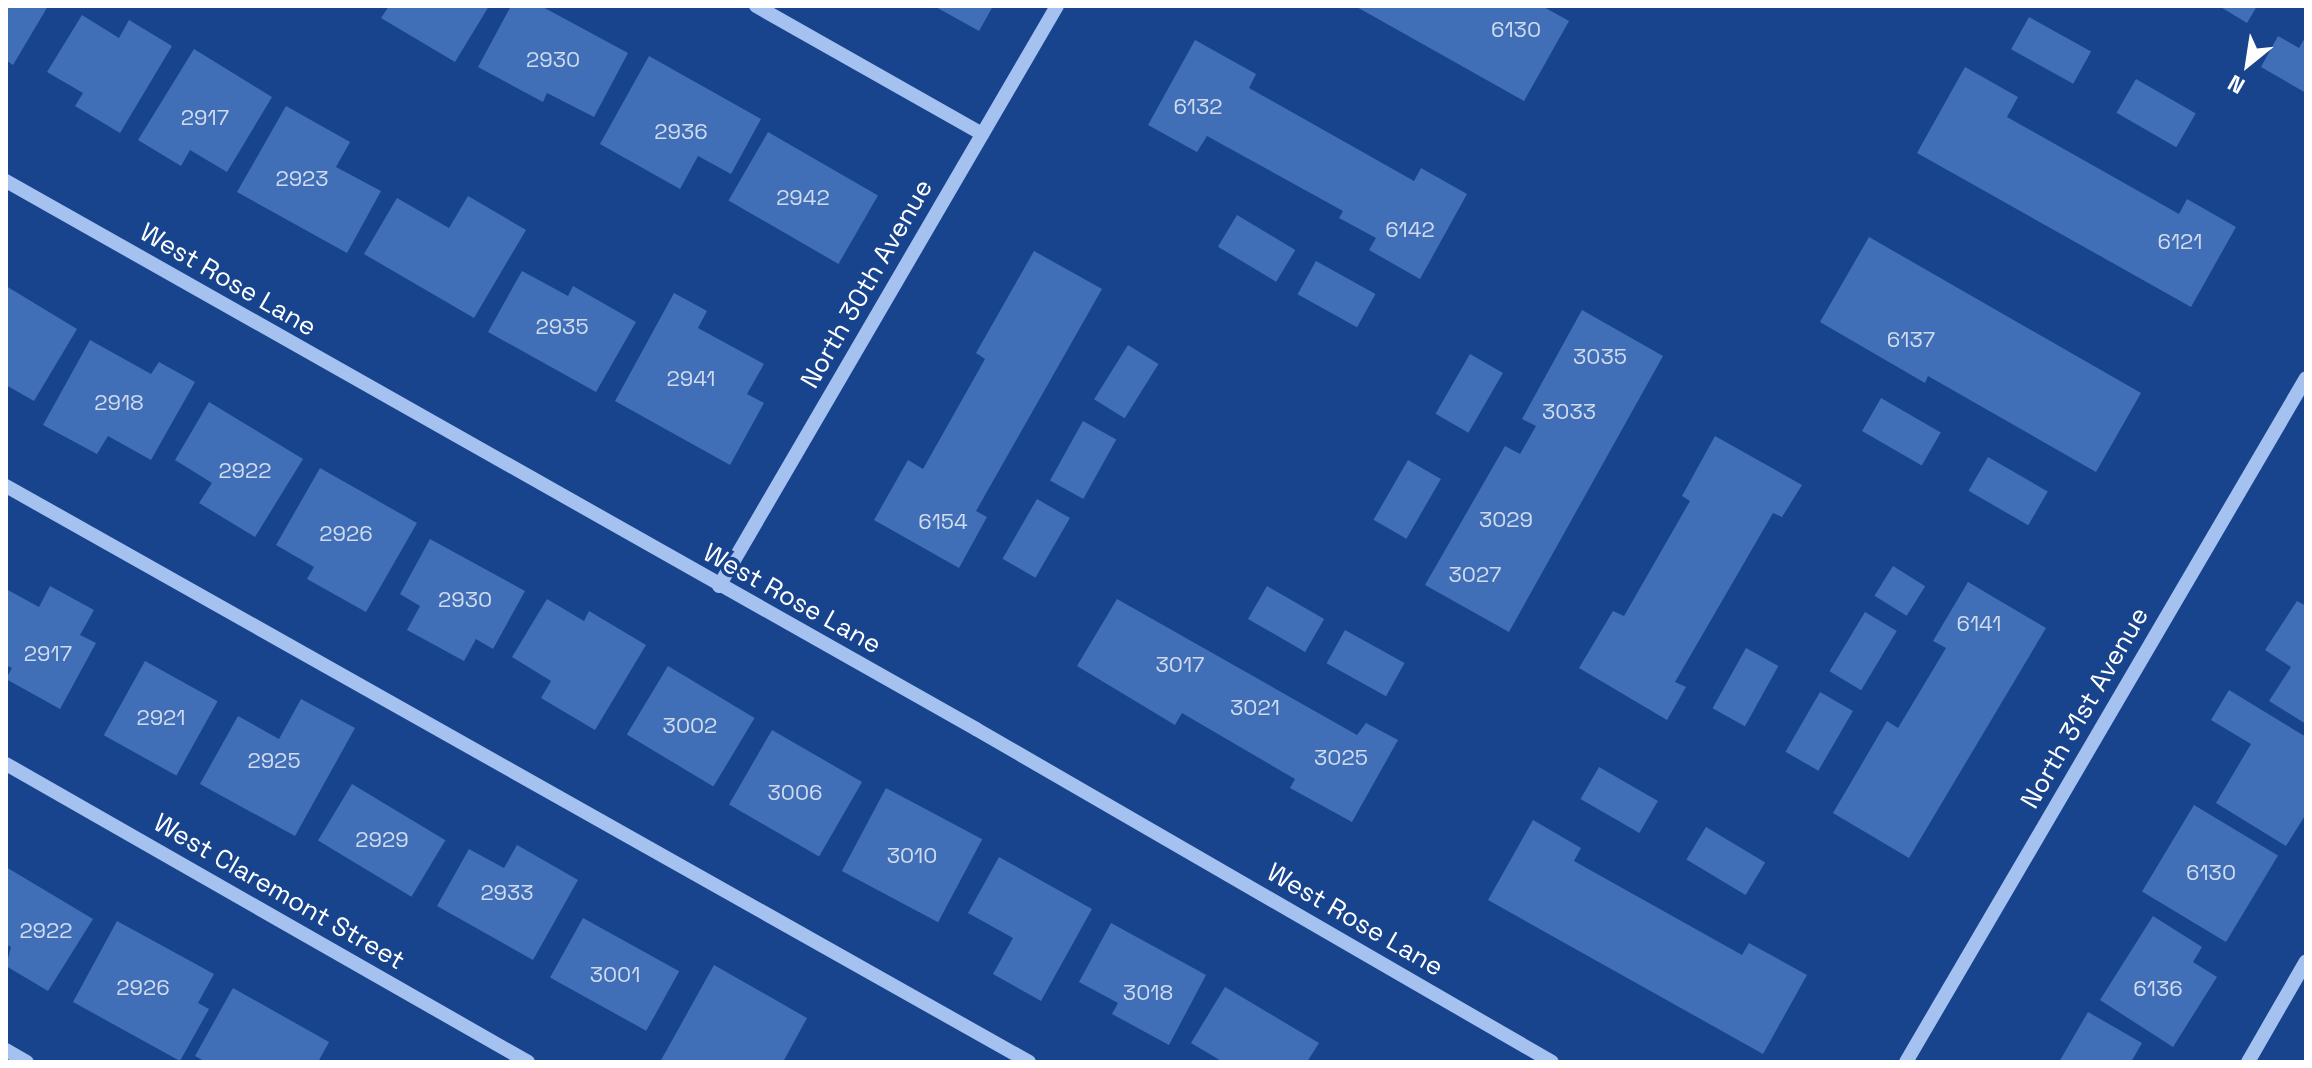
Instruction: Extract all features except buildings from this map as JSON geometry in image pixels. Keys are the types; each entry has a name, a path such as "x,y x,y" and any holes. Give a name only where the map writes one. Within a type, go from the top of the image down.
{"street":[{"path":"756,6 982,134"},
{"name":"North 30th Avenue","path":"719,586 1057,6"},
{"name":"West Rose Lane","path":"6,181 1552,1062"},
{"name":"North 31st Avenue","path":"1906,1062 2306,378"},
{"path":"6,486 1029,1062"},
{"name":"West Claremont Street","path":"6,764 528,1062"},
{"path":"2248,1062 2306,961"},
{"path":"6,1050 27,1062"}]}
